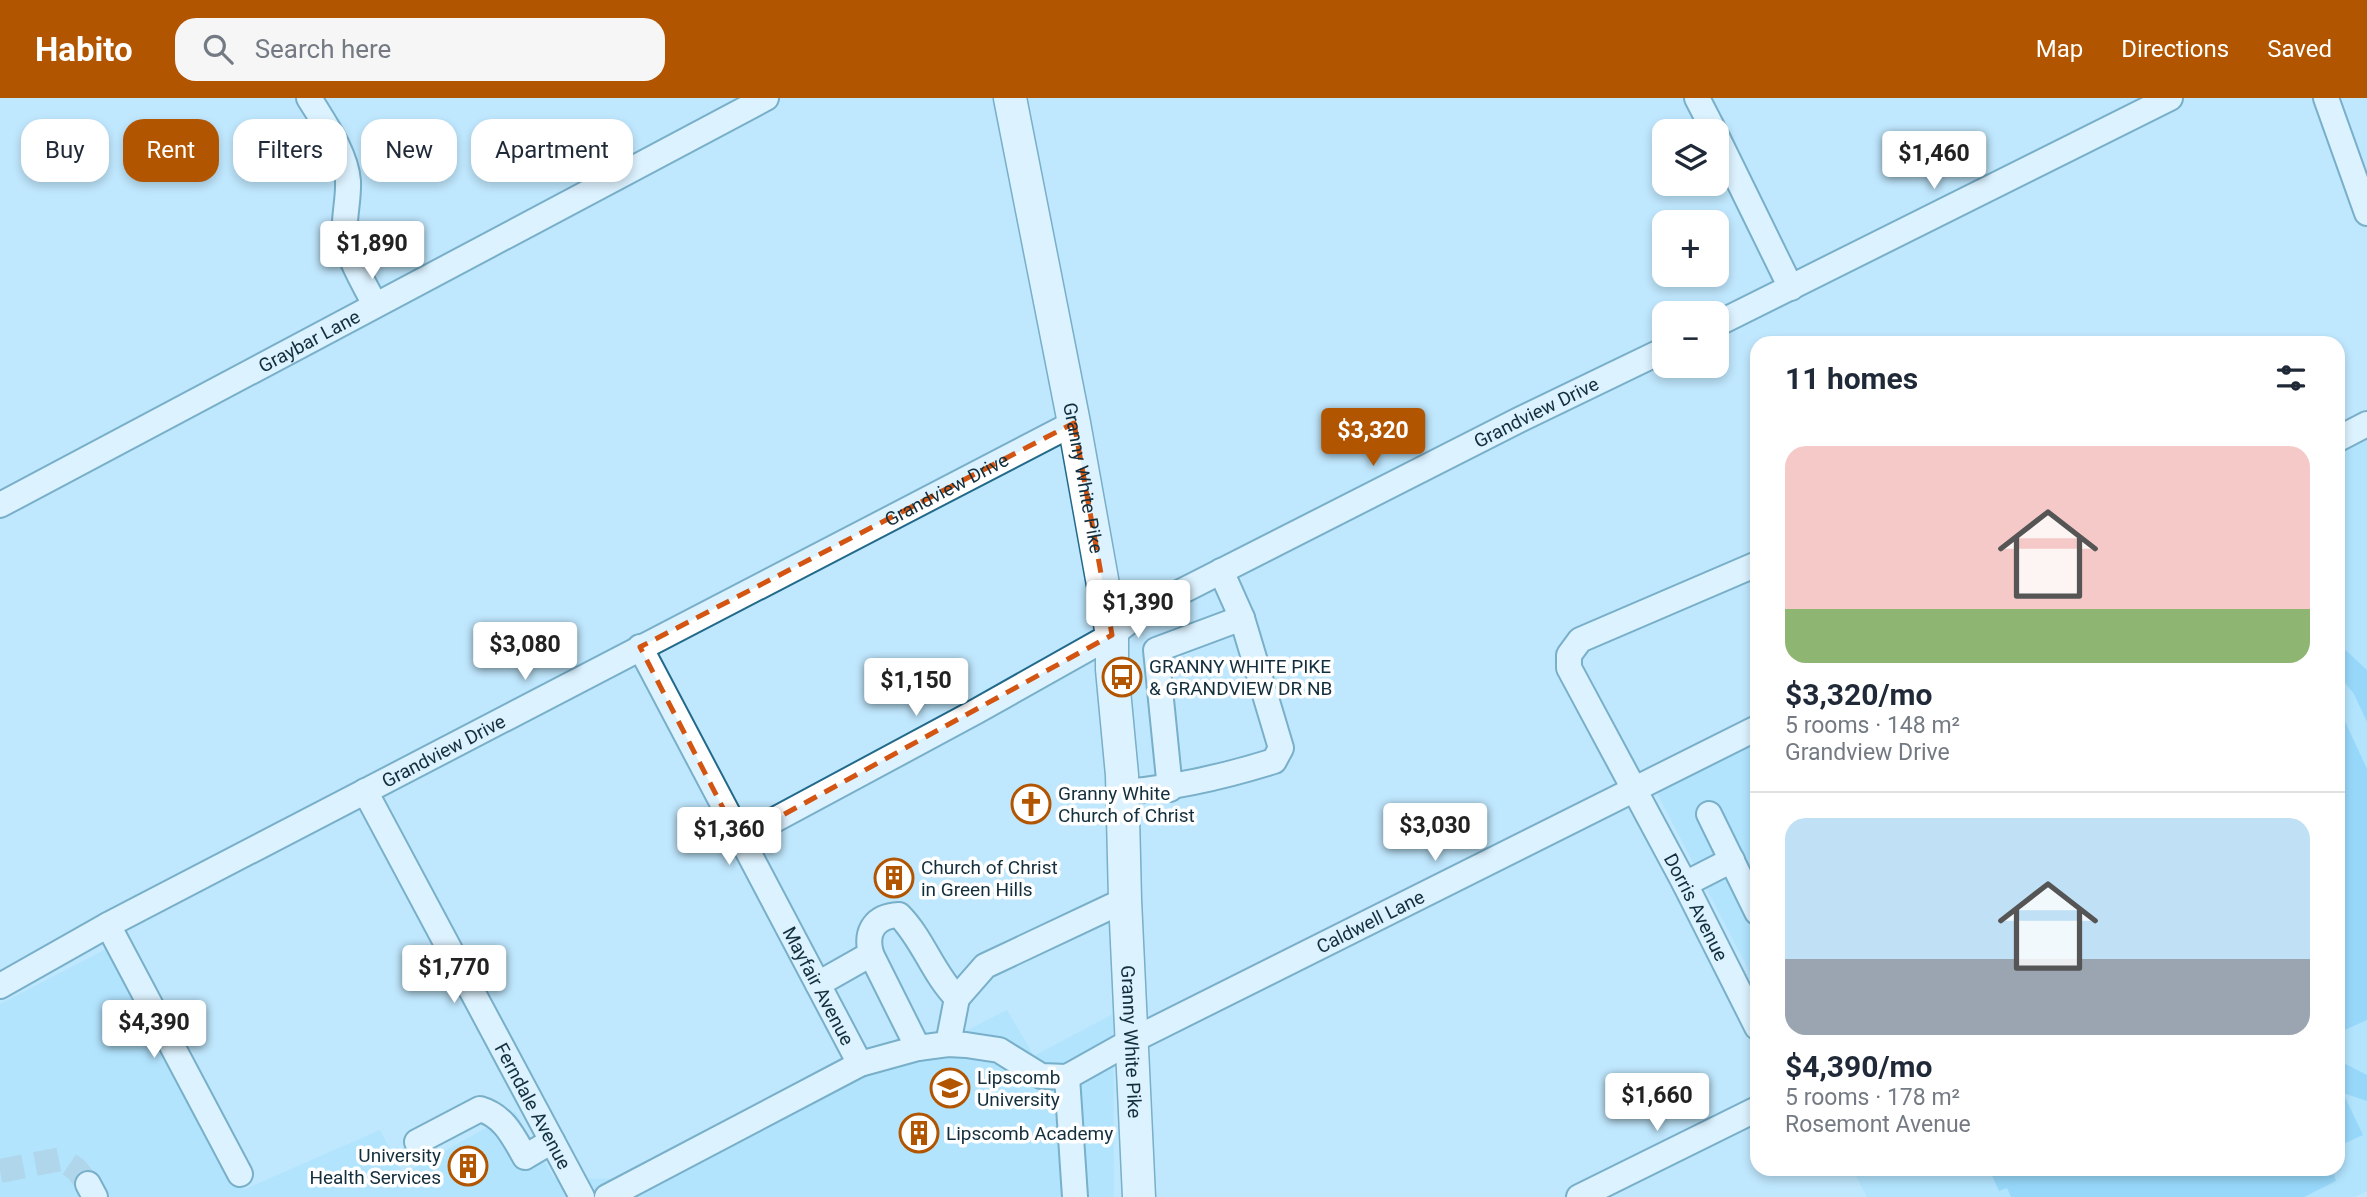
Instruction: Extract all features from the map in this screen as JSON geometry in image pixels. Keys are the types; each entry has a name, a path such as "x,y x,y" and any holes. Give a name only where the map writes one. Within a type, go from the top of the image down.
{"main road":[{"name":"Granny White Pike","path":"1010,98 1074,423 1112,635 1112,669 1123,792 1125,900 1139,1197"}],"street":[{"path":"309,98 333,137 348,177 348,197 343,223 348,248 375,305"},
{"name":"Graybar Lane","path":"0,505 766,98"},
{"path":"1697,98 1708,119"},
{"path":"1729,318 2170,98"},
{"path":"2326,98 2367,213"},
{"path":"1729,161 1791,288"},
{"name":"Grandview Drive","path":"739,839 1112,635 1140,612 1652,356"},
{"name":"Grandview Drive","path":"0,986 108,925 1074,423"},
{"path":"2345,435 2367,424"},
{"name":"Dorris Avenue","path":"1750,567 1580,640 1569,655 1569,668 1635,788 1750,1013"},
{"path":"1123,792 1170,789 1232,775 1274,761 1281,748 1242,618 1221,571"},
{"path":"1170,789 1156,650 1242,618"},
{"name":"Mayfair Avenue","path":"640,647 860,1064 918,1048 948,1044 999,1051 1041,1076 1067,1077"},
{"name":"Caldwell Lane","path":"1133,1040 1750,731"},
{"name":"Ferndale Avenue","path":"365,791 582,1197"},
{"path":"1709,814 1750,897"},
{"path":"1685,884 1732,860"},
{"path":"948,1044 957,998 985,966 1125,900"},
{"path":"918,1048 871,954 870,929 880,919 899,915 908,924 946,987 957,998"},
{"path":"108,925 240,1174"},
{"path":"818,984 871,954"},
{"path":"1075,1197 1067,1077 1133,1040"},
{"path":"607,1197 860,1064"},
{"path":"417,1142 480,1109 491,1112 503,1121 525,1157 552,1141"},
{"path":"1579,1197 1750,1112"}],"highlighted area":[{"path":"1074,423 1112,635 739,839 640,647"}],"shaded area":[{"path":"2367,435 2367,1191 2355,1197 1867,1197 1856,1176 2345,1176 2345,446"},
{"path":"2345,650 2367,670 2367,722 2354,694 2345,683"},
{"path":"2345,721 2367,769 2367,1020 2345,1030"},
{"path":"1750,746 1750,972 1657,793"},
{"name":"Lipscomb University","path":"108,948 243,1190 380,1130 403,1174 515,1112 554,1178 619,1179 861,1049 878,1069 960,1034 1007,1010 1034,1056 1113,1014 1114,1197 0,1197 0,1004"},
{"path":"2345,1064 2367,1075 2367,1101 2345,1094"},
{"path":"2345,1097 2363,1135 2345,1143"},
{"path":"1992,1176 2334,1176 2336,1181 2304,1197 2011,1197 2007,1188 1999,1191"}],"tunnel":[{"path":"0,1171 61,1159 76,1169 88,1184"}],"place":[{"name":"GRANNY WHITE PIKE & GRANDVIEW DR NB","path":"1122,677"},
{"name":"Granny White Church of Christ","path":"1031,804"},
{"name":"Church of Christ in Green Hills","path":"894,878"},
{"name":"Lipscomb University","path":"950,1088"},
{"name":"Lipscomb Academy","path":"919,1133"},
{"name":"University Health Services","path":"468,1166"}]}
